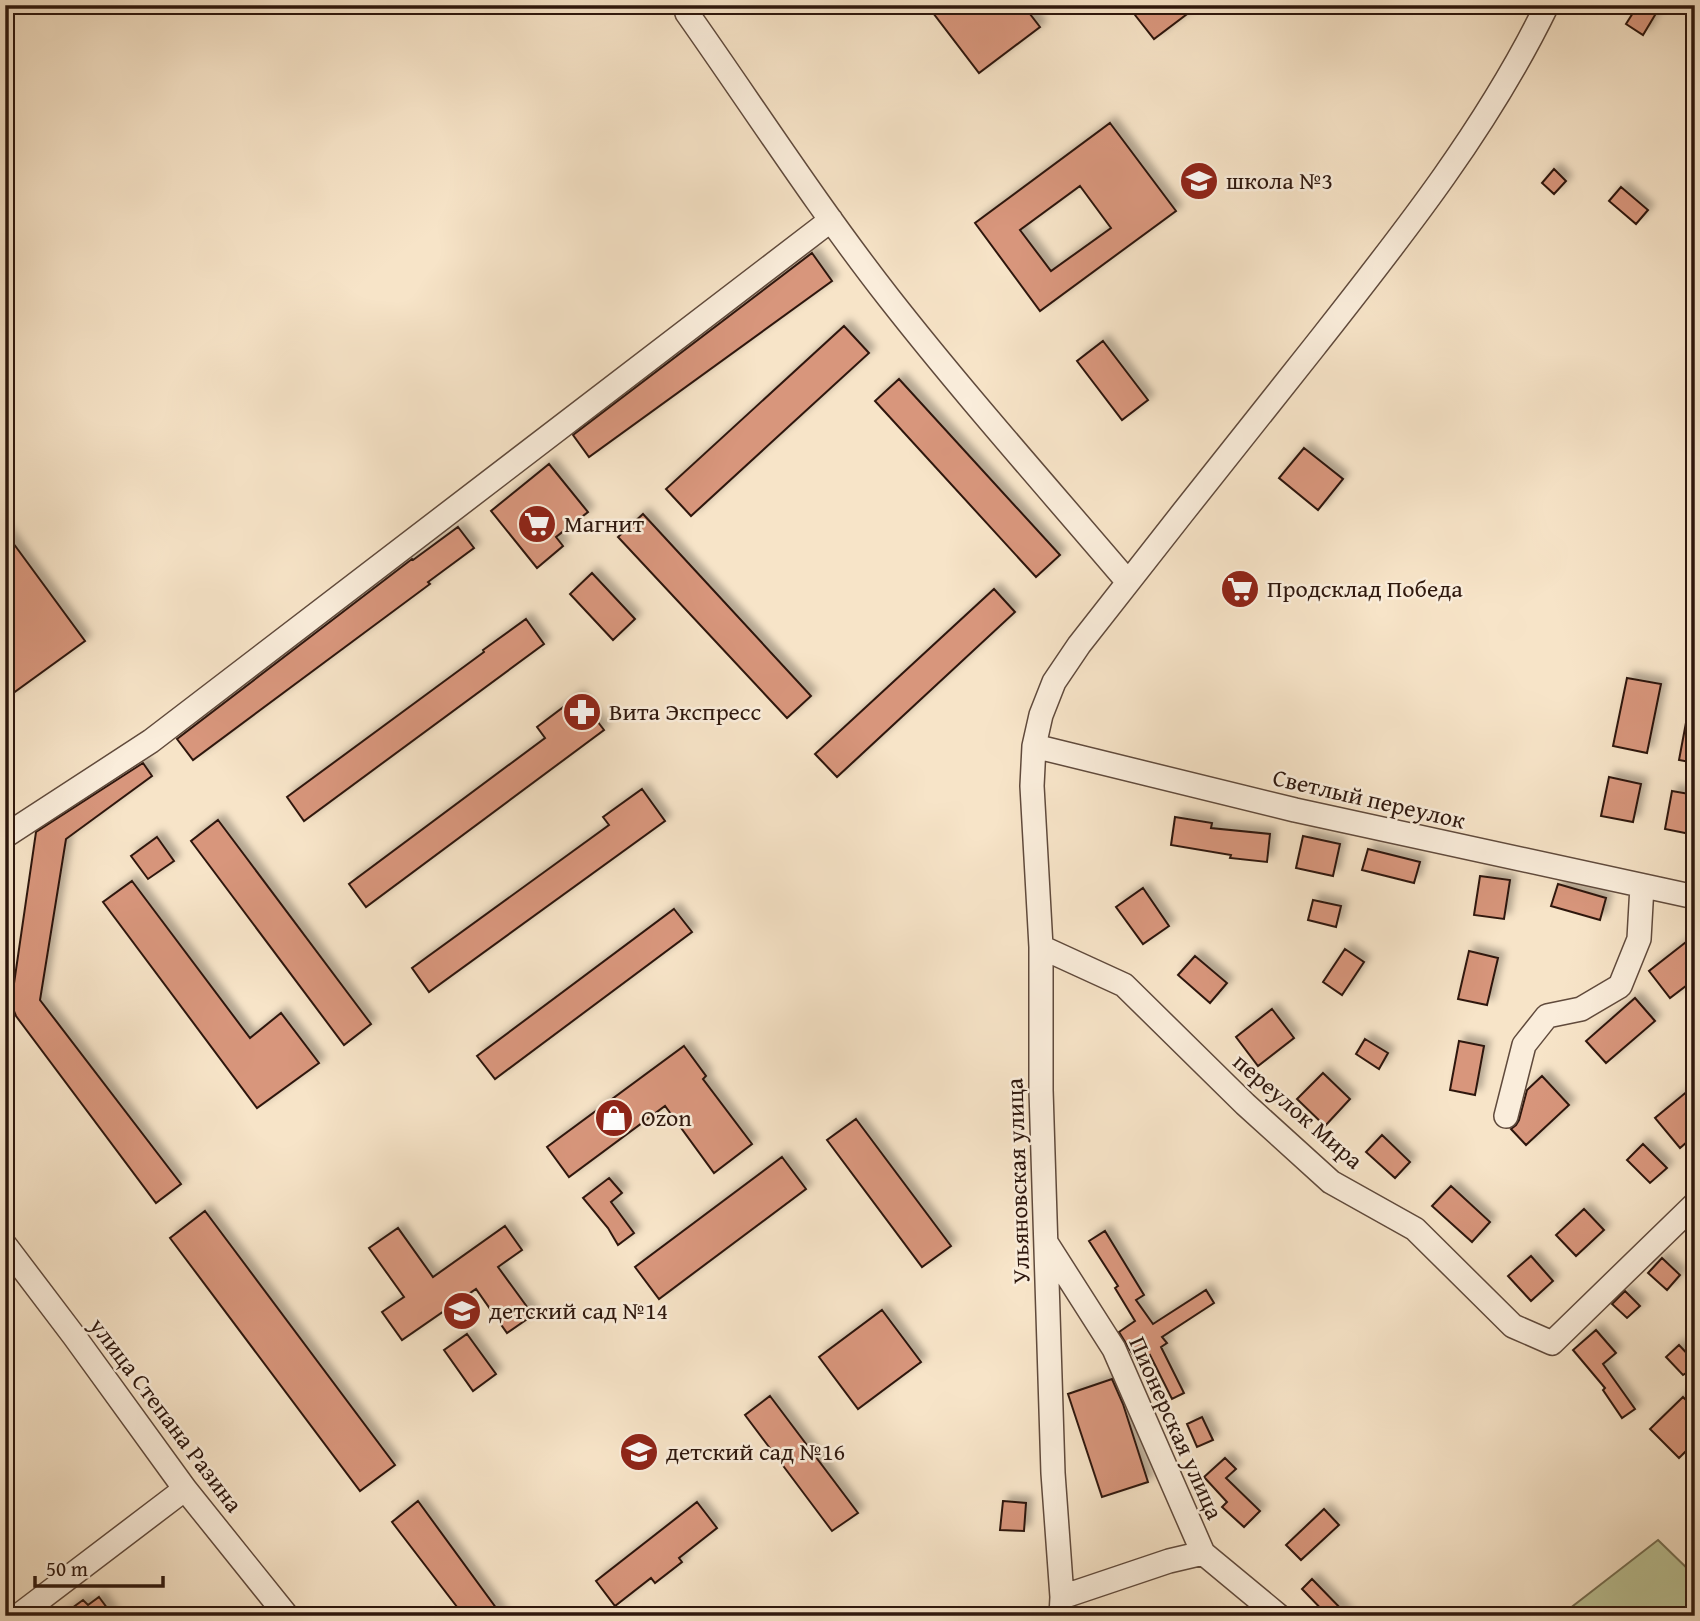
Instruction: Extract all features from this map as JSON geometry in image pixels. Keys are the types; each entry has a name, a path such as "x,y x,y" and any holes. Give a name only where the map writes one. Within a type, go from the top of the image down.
{"street":[{"path":"685,5 687,13 888,297 1128,582"},
{"name":"Ульяновская улица","path":"1061,1606 1053,1473 1041,1090 1041,947 1032,786 1034,746 1041,715 1054,682 1079,645 1347,306 1430,196 1498,95 1547,5"},
{"path":"5,836 150,741 831,220"},
{"name":"Светлый переулок","path":"1034,746 1295,810 1695,897"},
{"path":"1506,1116 1524,1045 1547,1016 1581,1009 1620,986 1639,939 1642,886"},
{"name":"переулок Мира","path":"1041,947 1124,985 1245,1104 1331,1182 1415,1229 1513,1326 1552,1343 1695,1204"},
{"name":"Пионерская улица","path":"1046,1242 1114,1349 1203,1553 1279,1616"},
{"name":"улица Степана Разина","path":"5,1245 185,1489 287,1616"},
{"path":"18,1616 185,1489"},
{"path":"1061,1606 1169,1562 1203,1553"}],"green space":[{"path":"1658,1540 1695,1576 1695,1616 1560,1616"}],"building":[{"path":"927,5 1023,5 1040,27 979,73"},
{"path":"1147,5 1199,5 1154,39 1135,15"},
{"path":"1638,5 1661,5 1643,35 1626,24"},
{"path":"1110,123 1176,211 1040,311 975,223","holes":["1080,186 1111,228 1051,271 1020,230"]},
{"path":"1554,169 1566,181 1554,194 1542,183"},
{"path":"1621,187 1648,210 1636,224 1609,201"},
{"path":"812,253 832,281 589,457 573,435"},
{"path":"844,326 869,353 691,516 666,489"},
{"path":"1103,341 1148,400 1122,420 1077,361"},
{"path":"899,379 1060,555 1036,577 875,401"},
{"path":"1304,448 1343,479 1318,510 1279,478"},
{"name":"Магнит","path":"549,464 588,512 556,537 563,546 537,568 491,511"},
{"path":"643,514 811,696 787,718 618,537"},
{"path":"458,527 474,548 428,582 430,584 193,760 177,739 412,559"},
{"path":"5,532 85,641 5,699"},
{"path":"592,573 635,619 613,640 570,594"},
{"path":"994,589 1015,612 837,777 815,754"},
{"path":"526,619 544,644 304,821 287,797"},
{"path":"1627,678 1661,684 1647,753 1613,746"},
{"path":"578,696 604,730 366,907 349,884 545,738 537,727"},
{"path":"1688,712 1695,712 1695,763 1679,760"},
{"path":"143,763 152,776 66,839 40,1000 181,1184 156,1203 16,1016 11,1004 36,832"},
{"path":"1609,777 1641,784 1633,822 1601,816"},
{"path":"642,789 665,821 429,992 412,968 609,825 603,817"},
{"path":"1672,791 1695,795 1695,835 1665,829"},
{"path":"1175,817 1212,823 1211,828 1270,834 1267,862 1230,858 1231,855 1171,845"},
{"path":"218,820 371,1024 344,1045 191,841"},
{"path":"1303,836 1340,844 1333,876 1296,868"},
{"path":"157,837 174,861 148,879 131,856"},
{"path":"1368,849 1420,862 1414,883 1362,870"},
{"path":"1480,876 1510,880 1504,919 1474,915"},
{"path":"132,881 250,1038 281,1013 319,1063 257,1108 103,902"},
{"path":"1558,884 1606,898 1600,920 1551,906"},
{"path":"1143,888 1169,926 1143,944 1116,907"},
{"path":"1313,900 1341,906 1336,927 1308,920"},
{"path":"674,909 692,932 495,1079 477,1056"},
{"path":"1695,935 1695,979 1670,998 1649,971"},
{"path":"1345,949 1364,962 1342,995 1323,982"},
{"path":"1469,951 1498,958 1487,1005 1458,999"},
{"path":"1195,956 1227,983 1210,1003 1178,975"},
{"path":"1635,998 1655,1021 1606,1063 1586,1041"},
{"path":"1272,1009 1294,1038 1258,1066 1236,1037"},
{"path":"1365,1039 1388,1053 1379,1069 1356,1054"},
{"path":"1459,1041 1484,1046 1475,1095 1450,1090"},
{"path":"684,1046 706,1076 703,1079 752,1144 714,1173 665,1106 569,1177 547,1147"},
{"path":"1323,1073 1350,1099 1325,1126 1297,1099"},
{"path":"1542,1076 1569,1105 1526,1145 1511,1129 1519,1120 1527,1090"},
{"path":"1695,1085 1695,1135 1680,1148 1655,1118"},
{"path":"856,1119 951,1246 922,1267 827,1140"},
{"path":"1382,1135 1410,1162 1395,1178 1366,1152"},
{"path":"1643,1144 1667,1168 1650,1183 1627,1160"},
{"path":"782,1157 806,1189 659,1299 635,1267"},
{"path":"609,1178 622,1193 611,1202 634,1233 618,1245 608,1228 583,1198"},
{"path":"1451,1186 1490,1222 1472,1242 1432,1206"},
{"path":"1584,1209 1604,1230 1576,1256 1556,1235"},
{"path":"205,1211 395,1465 360,1491 170,1238"},
{"path":"505,1226 522,1250 498,1267 533,1315 507,1333 476,1289 402,1340 382,1312 404,1297 369,1248 398,1228 433,1277"},
{"path":"1105,1231 1144,1295 1136,1300 1153,1324 1206,1290 1214,1303 1162,1337 1167,1343 1161,1347 1184,1393 1172,1399 1150,1355 1138,1363 1119,1332 1135,1321 1115,1288 1118,1286 1089,1241"},
{"path":"1531,1256 1553,1281 1531,1301 1508,1276"},
{"path":"1662,1258 1680,1275 1667,1290 1648,1273"},
{"path":"1625,1291 1640,1306 1627,1318 1612,1304"},
{"path":"882,1310 921,1362 858,1409 819,1357"},
{"path":"1596,1330 1616,1353 1603,1364 1635,1409 1622,1418 1603,1390 1605,1388 1573,1350"},
{"path":"467,1334 496,1374 473,1391 444,1350"},
{"path":"1679,1345 1695,1362 1695,1367 1683,1375 1666,1357"},
{"path":"1112,1379 1123,1404 1148,1482 1102,1497 1068,1394"},
{"path":"770,1396 858,1513 832,1531 745,1415"},
{"path":"1683,1397 1695,1409 1695,1442 1679,1458 1650,1429"},
{"path":"1202,1417 1213,1440 1197,1447 1187,1424"},
{"path":"1225,1458 1236,1469 1226,1478 1260,1511 1244,1527 1222,1507 1227,1502 1204,1477"},
{"path":"418,1501 502,1616 464,1616 392,1522"},
{"path":"1003,1501 1026,1503 1024,1531 1000,1530"},
{"path":"697,1502 717,1528 679,1558 682,1562 655,1583 651,1578 615,1606 596,1581"},
{"path":"1324,1509 1339,1525 1301,1560 1286,1545"},
{"path":"1312,1579 1348,1616 1328,1616 1302,1589"},
{"path":"99,1597 113,1616 61,1616 83,1600 88,1605"}],"place":[{"name":"школа №3","path":"1199,181"},
{"name":"Магнит","path":"537,524"},
{"name":"Продсклад Победа","path":"1240,589"},
{"name":"Вита Экспресс","path":"582,712"},
{"name":"Ozon","path":"614,1118"},
{"name":"детский сад №14","path":"462,1311"},
{"name":"детский сад №16","path":"639,1452"}]}
